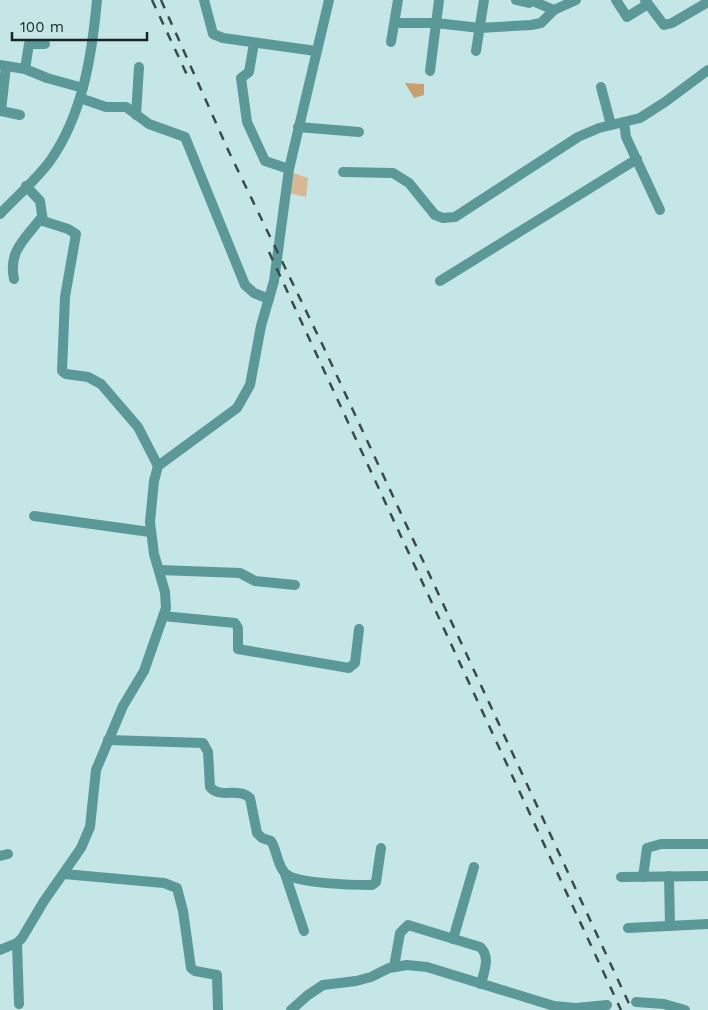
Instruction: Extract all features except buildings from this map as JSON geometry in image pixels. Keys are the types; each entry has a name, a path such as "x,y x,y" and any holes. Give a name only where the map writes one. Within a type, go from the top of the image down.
{"street":[{"path":"0,214 50,161 62,140 82,93 93,45 97,0"},
{"path":"204,0 213,34 316,51"},
{"path":"0,950 17,943 81,848 90,827 96,770 123,706 144,671 163,616 166,599 150,532 154,480 158,466 219,422 243,400 250,385 268,299 274,281 289,170 329,0"},
{"path":"391,42 398,0"},
{"path":"430,71 439,0"},
{"path":"476,51 484,0"},
{"path":"516,0 529,1 554,10"},
{"path":"394,23 436,23 480,28 531,25 541,23 554,10 576,0"},
{"path":"616,0 628,17 647,2 661,24 668,25 708,2"},
{"path":"254,42 249,72 241,78 247,122 266,161 289,170"},
{"path":"25,69 29,44 46,44"},
{"path":"20,115 0,112 3,65 25,69 82,93 106,106 122,106 149,124 186,137 245,285 254,293 268,299"},
{"path":"136,115 139,67"},
{"path":"343,172 393,173 409,183 435,215 443,218 455,217 578,137 599,128 652,112 708,70"},
{"path":"601,87 611,125"},
{"path":"624,122 626,137 638,159 660,210"},
{"path":"298,127 359,132"},
{"path":"440,282 638,159"},
{"path":"14,279 12,267 14,254 41,218 40,201 26,186"},
{"path":"41,218 47,224 68,229 76,234 65,297 62,371 66,374 88,377 101,384 138,427 158,466"},
{"path":"34,516 150,532"},
{"path":"159,570 240,572 255,581 295,585"},
{"path":"163,616 235,623 238,628 238,649 349,668 355,663 359,629"},
{"path":"108,740 203,743 208,752 210,787 220,793 243,794 250,798 257,833 271,841 285,874 304,931"},
{"path":"643,876 647,848 661,844 708,844"},
{"path":"285,874 310,881 372,885 376,882 381,848"},
{"path":"453,939 474,867"},
{"path":"64,874 164,883 177,888 183,911 191,968 195,971 217,975 218,1010"},
{"path":"669,876 670,926"},
{"path":"621,877 708,876"},
{"path":"628,928 708,924"},
{"path":"394,967 400,933 408,925 480,948 485,952 486,958 481,984"},
{"path":"17,943 19,1004"},
{"path":"292,1010 308,995 323,986 356,981 394,967 407,965 427,967 554,1006 576,1009 608,1004"},
{"path":"636,1002 664,1004 685,1010"}],"shaded area":[{"path":"405,83 424,84 424,95 414,98"},
{"path":"291,172 308,178 306,197 288,193"}],"railway":[{"path":"152,0 188,77"},
{"path":"161,0 229,152 324,348 632,1010"},
{"path":"269,252 621,1010"}]}
